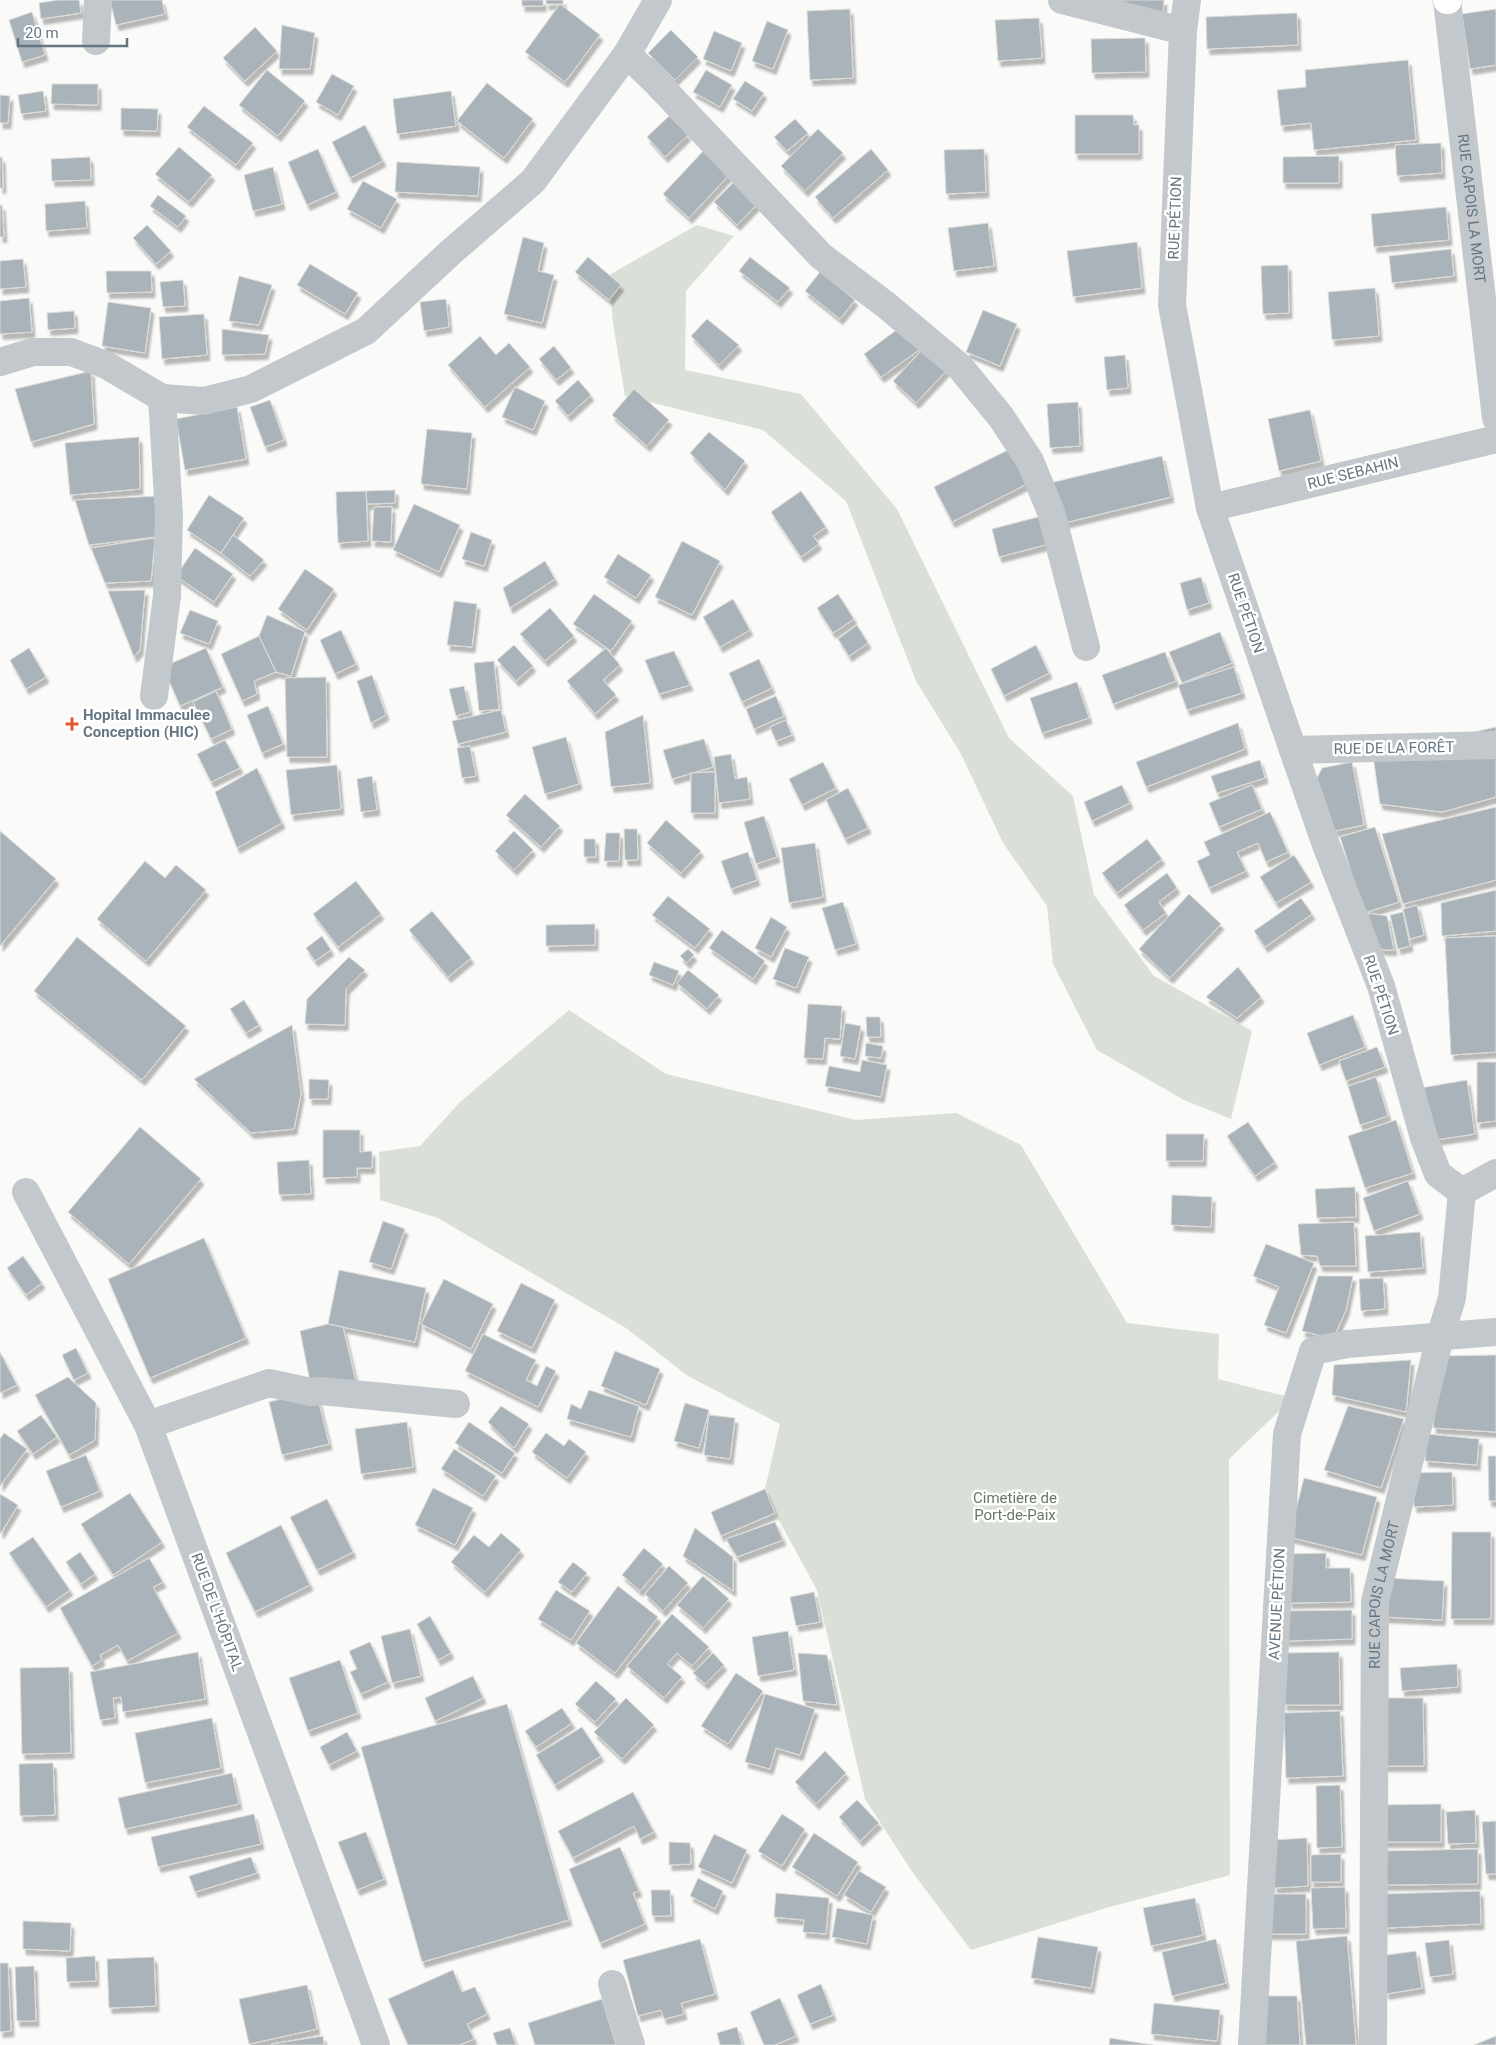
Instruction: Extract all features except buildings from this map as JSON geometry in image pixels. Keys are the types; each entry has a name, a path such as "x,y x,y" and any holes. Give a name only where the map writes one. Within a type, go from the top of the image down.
{"street":[{"path":"96,41 98,0"},
{"path":"0,362 33,352 72,352 106,365 162,398 204,401 251,389 366,331 451,252 532,181 626,54 658,0"},
{"path":"1062,0 1183,31"},
{"name":"RUE PÉTION","path":"1187,0 1183,31 1172,305 1210,508 1326,845 1381,986 1424,1138 1438,1174 1462,1192"},
{"name":"RUE CAPOIS LA MORT","path":"1447,0 1496,418"},
{"path":"626,54 658,84 821,256 886,305 960,367 1001,417 1030,461 1051,512 1086,647"},
{"path":"154,696 167,596 169,515 162,398"},
{"name":"RUE SEBAHIN","path":"1210,508 1496,439"},
{"name":"RUE DE LA FORÊT","path":"1293,750 1496,745"},
{"path":"1462,1192 1496,1173"},
{"name":"RUE DE L'HÔPITAL","path":"26,1192 148,1425 376,2045"},
{"name":"RUE CAPOIS LA MORT","path":"1373,2045 1375,1601 1440,1338 1452,1298 1462,1192"},
{"name":"AVENUE PÉTION","path":"1252,2045 1287,1434 1313,1350 1347,1344 1496,1332"},
{"path":"148,1425 268,1383 311,1392 321,1391 456,1404"},
{"path":"612,1984 631,2045"}],"green space":[{"path":"697,225 734,236 686,291 685,370 801,394 897,509 1009,738 1073,796 1094,895 1154,976 1252,1031 1231,1119 1184,1100 1097,1050 1053,964 1047,906 1003,843 961,754 916,681 846,501 763,430 625,396 613,323 609,275"},
{"name":"Cimetière de Port-de-Paix","path":"569,1010 666,1074 856,1120 956,1113 1021,1145 1127,1323 1219,1334 1218,1379 1293,1398 1229,1459 1230,1875 1106,1908 971,1950 913,1873 865,1799 817,1590 775,1513 765,1489 780,1424 688,1376 626,1328 438,1218 380,1200 379,1152 420,1146 460,1102"}],"place":[{"name":"Hopital Immaculee Conception (HIC)","path":"72,724"}]}
